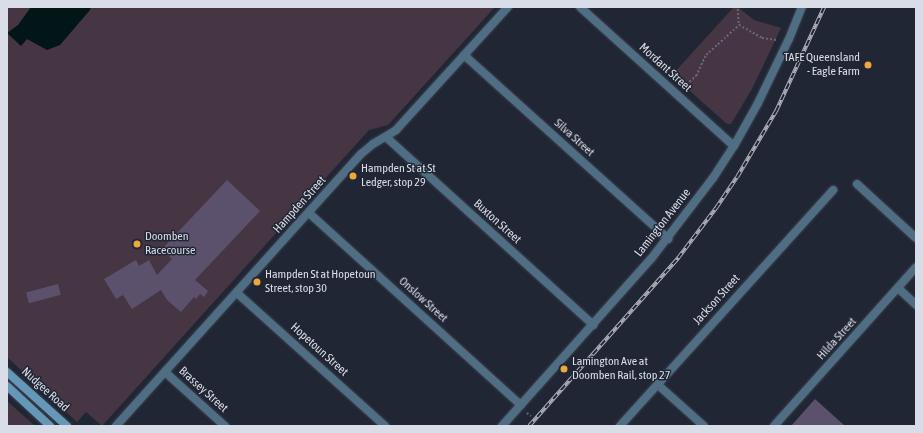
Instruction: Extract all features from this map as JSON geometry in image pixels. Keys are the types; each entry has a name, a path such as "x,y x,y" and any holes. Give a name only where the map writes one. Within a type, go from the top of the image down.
{"main road":[{"name":"Nudgee Road","path":"7,372 67,426"},
{"name":"Nudgee Road","path":"7,386 50,426"}],"street":[{"name":"Hampden Street","path":"116,426 361,154 373,144 396,130 508,7"},
{"name":"Mordant Street","path":"580,7 734,146"},
{"name":"Lamington Avenue","path":"502,426 668,239 709,184 734,146 768,83 802,7"},
{"name":"Silva Street","path":"464,55 668,239"},
{"name":"Buxton Street","path":"386,137 593,325"},
{"path":"857,184 916,238"},
{"name":"Jackson Street","path":"620,426 833,190"},
{"name":"Onslow Street","path":"309,213 521,405"},
{"name":"Hilda Street","path":"774,426 916,267"},
{"path":"898,288 916,305"},
{"name":"Hopetoun Street","path":"237,293 385,426"},
{"name":"Brassey Street","path":"165,372 224,426"},
{"path":"657,384 704,426"}],"path":[{"path":"738,9 739,25"},
{"path":"739,25 762,38 778,40"},
{"path":"683,87 696,76 706,55 739,25"},
{"path":"527,413 531,416"}],"shaded area":[{"name":"Doomben Racecourse","path":"7,7 495,7 388,125 369,130 102,426 86,412 77,422 7,357"},
{"path":"31,7 91,7 60,45 47,50 27,39 21,46 7,33 18,25"},
{"path":"733,8 739,8 754,20 781,28 752,89 731,124 727,124 672,75"},
{"path":"7,401 35,426 7,426"}],"building":[{"path":"227,180 260,211 195,280 208,291 204,297 200,294 196,299 194,297 181,312 167,300 161,290 132,309 123,295 116,299 104,279 136,260 139,266 149,260 157,275 172,259 162,249"},
{"path":"58,284 61,295 29,303 26,293"},
{"path":"815,399 845,426 791,426"}],"railway":[{"path":"529,426 678,258 716,208 737,177 776,111 824,7"}],"place":[{"name":"TAFE Queensland - Eagle Farm","path":"868,65"},
{"name":"Hampden St at St Ledger, stop 29","path":"353,176"},
{"name":"Doomben Racecourse","path":"137,244"},
{"name":"Hampden St at Hopetoun Street, stop 30","path":"257,282"},
{"name":"Lamington Ave at Doomben Rail, stop 27","path":"564,369"}]}
